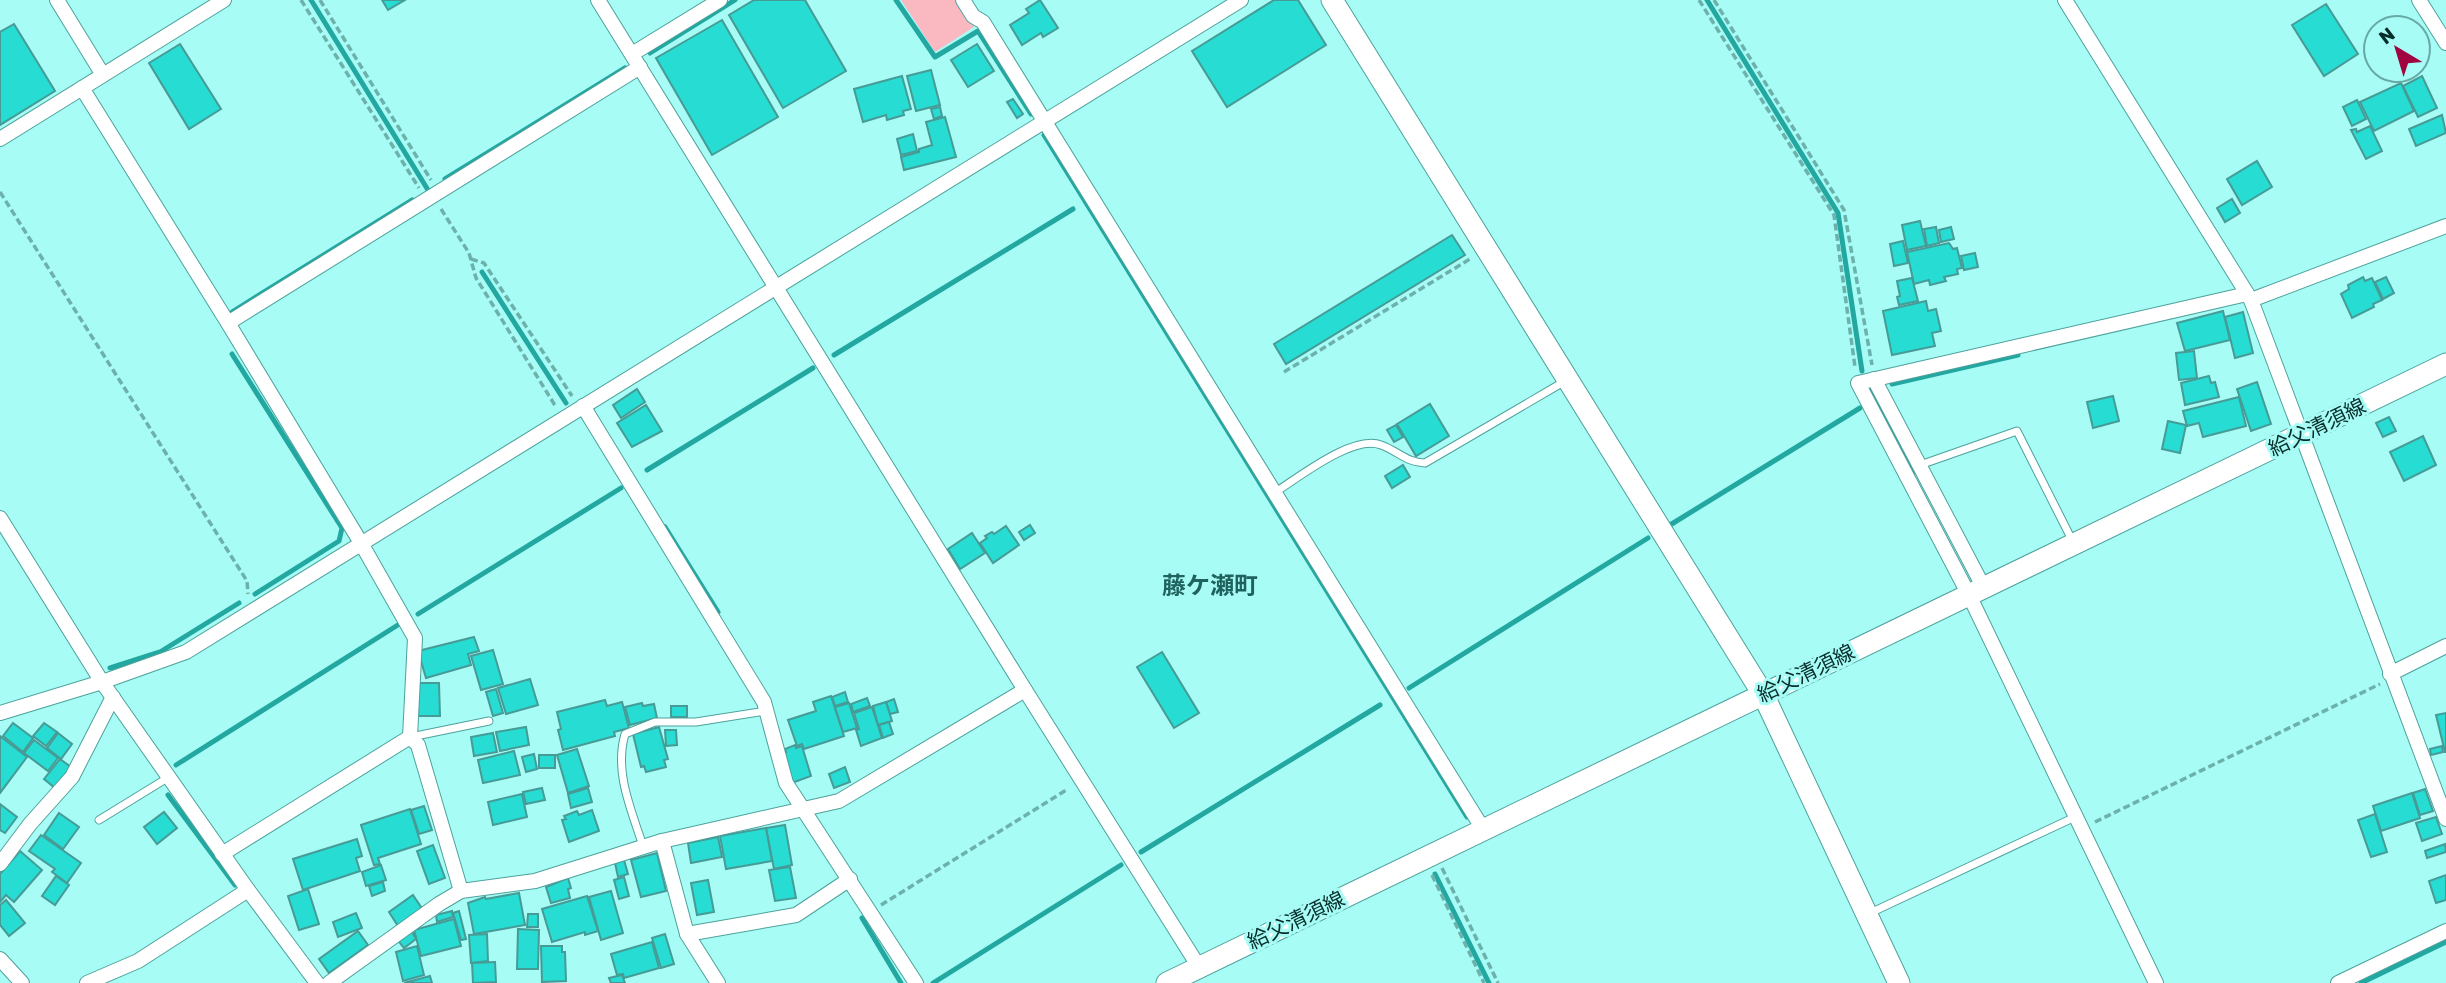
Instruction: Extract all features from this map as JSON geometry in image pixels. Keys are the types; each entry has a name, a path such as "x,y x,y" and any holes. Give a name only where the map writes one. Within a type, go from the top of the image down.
{"main road":[{"path":"1332,0 1763,694 1899,983"},
{"name":"給父清須線","path":"1167,983 2446,364"}],"street":[{"path":"57,0 103,75"},
{"path":"0,139 224,0"},
{"path":"598,0 1199,967"},
{"path":"228,323 432,195 636,61 720,0"},
{"path":"963,0 973,16 983,22 1483,829"},
{"path":"0,713 102,682 186,652 1241,0"},
{"path":"2065,0 2249,297 2446,819"},
{"path":"2419,0 2446,43"},
{"path":"82,88 228,323 415,638 410,737 418,745 461,891"},
{"path":"1977,591 1857,383 2249,297 2446,226"},
{"path":"1874,379 1920,466 2076,817 2156,983"},
{"path":"581,407 764,702 786,783 916,983"},
{"path":"0,518 102,682 317,983"},
{"path":"2391,676 2446,646"},
{"path":"328,983 461,891 535,881 662,841 839,801 1025,690"},
{"path":"0,864 30,824 72,777 113,697"},
{"path":"222,853 410,737"},
{"path":"662,841 687,934 718,983"},
{"path":"687,934 796,915 850,879"},
{"path":"87,983 138,961 248,890"},
{"path":"2338,983 2446,931"},
{"path":"0,959 22,983"}],"lane":[{"path":"1274,493 1350,446 1379,443 1411,462 1425,463 1568,380"},
{"path":"1920,466 2017,431 2074,544"},
{"path":"643,846 625,792 619,753 625,734 655,722 696,722 766,711"},
{"path":"410,737 489,721"},
{"path":"99,820 169,777"},
{"path":"1867,915 2076,817"}],"path":[{"path":"301,0 469,253 476,278 563,418"},
{"path":"320,0 432,195"},
{"path":"1699,0 1834,215 1857,383"},
{"path":"1714,0 1843,210 1874,379"},
{"path":"0,192 247,580 250,614"},
{"path":"1284,372 1486,249"},
{"path":"471,259 484,263 581,407"},
{"path":"2095,822 2391,676"},
{"path":"871,912 1082,780"},
{"path":"1429,855 1484,983"},
{"path":"1429,855 1498,983"}],"shaded area":[{"path":"901,0 957,0 974,27 935,52"}],"building":[{"path":"382,0 405,0 388,10"},
{"path":"754,0 805,0 846,71 783,108 729,15"},
{"path":"1040,0 1058,28 1043,37 1041,33 1022,45 1010,25 1029,13 1026,9"},
{"path":"1274,0 1298,0 1326,45 1227,107 1192,51"},
{"path":"2326,4 2358,54 2324,76 2292,25"},
{"path":"722,20 778,117 712,155 656,58"},
{"path":"14,24 55,91 0,125 0,32"},
{"path":"180,44 221,109 189,129 149,63"},
{"path":"977,44 994,71 968,87 951,60"},
{"path":"931,70 940,105 916,111 907,76"},
{"path":"902,76 911,109 903,111 904,115 887,120 886,115 863,122 854,89"},
{"path":"2401,84 2414,111 2374,131 2360,102"},
{"path":"2426,84 2437,108 2418,117 2403,86"},
{"path":"1013,99 1023,114 1017,118 1007,102"},
{"path":"2357,100 2366,119 2352,126 2343,107"},
{"path":"940,107 942,116 934,119 931,109"},
{"path":"2442,115 2446,133 2416,146 2409,129"},
{"path":"945,117 956,157 904,170 901,157 932,145 926,122"},
{"path":"2370,126 2382,151 2366,159 2351,130 2356,129 2357,132"},
{"path":"913,134 917,151 901,155 897,139"},
{"path":"2257,161 2272,187 2242,205 2227,179"},
{"path":"2232,199 2240,213 2225,222 2217,208"},
{"path":"1920,221 1926,246 1907,250 1902,225"},
{"path":"1936,227 1939,243 1927,246 1924,229"},
{"path":"1951,227 1954,239 1941,242 1939,230"},
{"path":"1452,235 1465,255 1286,364 1274,344"},
{"path":"1903,241 1908,263 1894,266 1890,244"},
{"path":"1949,243 1953,249 1957,248 1962,268 1957,269 1958,274 1944,277 1946,281 1930,285 1929,280 1914,284 1907,252"},
{"path":"1975,253 1978,267 1964,270 1961,256"},
{"path":"2363,277 2365,281 2372,278 2382,300 2352,318 2341,294 2349,289 2348,285"},
{"path":"2386,277 2394,293 2383,299 2375,282"},
{"path":"1912,278 1918,301 1899,305 1897,281"},
{"path":"1926,301 1928,311 1936,309 1941,331 1932,333 1935,346 1892,355 1883,311"},
{"path":"2223,311 2230,340 2185,351 2177,323"},
{"path":"2243,312 2253,353 2235,358 2225,317"},
{"path":"2194,351 2197,378 2179,380 2176,353"},
{"path":"2209,376 2211,383 2215,382 2219,397 2185,405 2181,383"},
{"path":"2257,382 2271,424 2251,431 2237,389"},
{"path":"637,389 645,402 621,418 613,405"},
{"path":"2113,396 2119,421 2093,428 2087,402"},
{"path":"2239,397 2246,426 2203,437 2199,423 2187,426 2183,411"},
{"path":"1430,404 1449,436 1416,456 1397,424"},
{"path":"646,405 662,431 632,447 617,423"},
{"path":"2389,417 2396,431 2383,437 2376,423"},
{"path":"2168,421 2186,425 2180,453 2162,449"},
{"path":"1396,425 1403,437 1394,442 1387,430"},
{"path":"2423,436 2436,465 2404,481 2390,452"},
{"path":"1403,465 1410,477 1392,488 1385,476"},
{"path":"1030,525 1035,533 1024,540 1019,532"},
{"path":"1006,526 1019,545 993,563 980,543 987,538 985,536"},
{"path":"972,533 985,553 960,569 948,549"},
{"path":"474,637 479,651 468,654 471,665 426,678 418,651"},
{"path":"493,650 503,684 481,690 471,656"},
{"path":"1162,652 1199,713 1174,728 1137,667"},
{"path":"530,679 538,705 506,714 498,688"},
{"path":"417,683 439,683 440,716 418,716"},
{"path":"496,689 503,713 493,716 486,692"},
{"path":"845,692 848,702 835,706 832,697"},
{"path":"831,696 844,736 804,749 802,744 797,746 788,720 816,711 813,702"},
{"path":"867,698 870,706 853,712 851,704"},
{"path":"894,699 898,712 890,714 886,702"},
{"path":"605,700 607,706 622,702 629,728 614,732 615,736 563,750 557,712"},
{"path":"886,702 892,721 878,725 873,706"},
{"path":"642,703 643,706 654,704 657,718 630,725 625,707"},
{"path":"849,703 857,728 843,732 835,707"},
{"path":"671,706 687,706 687,717 671,717"},
{"path":"872,707 882,738 861,746 854,713"},
{"path":"2446,713 2446,752 2445,752 2436,715"},
{"path":"889,722 893,734 883,738 879,725"},
{"path":"13,723 33,738 23,752 3,736"},
{"path":"44,723 57,732 46,746 33,736"},
{"path":"526,727 529,745 500,751 496,732"},
{"path":"659,727 668,759 664,760 666,767 646,772 644,766 641,767 633,734"},
{"path":"665,730 676,730 677,745 666,746"},
{"path":"58,733 72,744 61,759 47,748"},
{"path":"493,733 497,752 474,756 471,737"},
{"path":"0,736 27,757 0,793"},
{"path":"34,740 58,758 48,771 24,753"},
{"path":"795,745 796,748 802,746 811,776 792,783 782,753"},
{"path":"2442,746 2443,752 2431,755 2430,749"},
{"path":"577,749 589,786 568,793 557,755"},
{"path":"514,751 520,775 483,783 478,760"},
{"path":"534,754 537,769 526,772 522,757"},
{"path":"539,755 555,755 555,768 539,768"},
{"path":"60,759 71,767 55,788 44,779"},
{"path":"845,767 850,782 834,788 829,774"},
{"path":"542,788 545,800 526,804 523,792"},
{"path":"588,788 592,802 571,808 568,794"},
{"path":"2425,789 2433,811 2420,815 2413,793"},
{"path":"2412,793 2420,818 2381,831 2373,806"},
{"path":"522,794 527,817 493,825 488,802"},
{"path":"0,804 17,817 5,833 0,830"},
{"path":"424,806 432,830 419,834 411,810"},
{"path":"410,809 421,844 378,858 380,864 374,865 361,825"},
{"path":"592,810 599,831 569,842 562,820 566,819 564,816 577,811 579,815"},
{"path":"164,812 177,828 157,844 144,827"},
{"path":"59,813 79,827 63,849 44,835"},
{"path":"2375,814 2387,852 2371,857 2358,820"},
{"path":"2436,817 2442,834 2422,841 2416,823"},
{"path":"785,825 792,865 774,869 766,828"},
{"path":"766,828 772,861 726,869 720,836"},
{"path":"41,835 81,863 67,883 52,872 55,869 29,851"},
{"path":"718,837 722,857 691,863 688,843"},
{"path":"357,839 362,856 356,858 360,871 303,890 293,859"},
{"path":"2445,844 2446,852 2427,858 2425,851"},
{"path":"433,845 445,878 429,884 417,851"},
{"path":"20,851 42,870 14,902 6,895 0,902 0,874"},
{"path":"657,853 666,891 641,897 631,860"},
{"path":"624,860 628,874 618,877 615,863"},
{"path":"381,865 386,880 366,886 362,872"},
{"path":"790,867 796,898 775,901 769,870"},
{"path":"2446,875 2446,900 2436,903 2429,881"},
{"path":"56,876 69,885 55,905 42,896"},
{"path":"624,877 629,896 619,899 614,880"},
{"path":"568,878 570,898 551,903 546,887"},
{"path":"708,880 714,912 697,915 691,883"},
{"path":"383,882 385,891 372,896 369,886"},
{"path":"308,889 319,924 299,930 288,896"},
{"path":"611,891 623,933 601,940 589,897"},
{"path":"519,893 525,925 474,934 468,903 485,897 486,899"},
{"path":"413,895 423,910 398,926 389,912"},
{"path":"587,896 598,931 552,942 542,909"},
{"path":"6,900 25,923 9,936 0,925 0,905"},
{"path":"452,911 453,917 437,922 436,915"},
{"path":"459,911 466,939 461,940 453,913"},
{"path":"356,913 362,928 338,937 333,922"},
{"path":"528,914 538,914 538,927 527,927"},
{"path":"454,919 461,946 421,956 414,930"},
{"path":"410,928 416,939 404,948 396,938"},
{"path":"518,929 539,930 538,969 517,969"},
{"path":"358,931 368,945 329,973 319,959"},
{"path":"487,934 488,961 471,963 469,935"},
{"path":"665,934 674,964 661,968 652,938"},
{"path":"652,942 659,968 624,978 623,974 617,975 611,954"},
{"path":"417,946 424,975 403,981 396,952"},
{"path":"541,946 562,946 562,952 565,952 566,981 542,982"},
{"path":"495,962 496,982 473,983 472,963"},
{"path":"622,975 625,983 611,983 609,978"},
{"path":"430,976 432,983 404,983"}],"waterway":[{"path":"311,0 428,190"},
{"path":"650,53 735,0"},
{"path":"896,0 935,57 978,31 1031,114"},
{"path":"1707,0 1838,213 1862,371"},
{"path":"445,179 625,68"},
{"path":"1044,135 1467,817"},
{"path":"232,312 412,200"},
{"path":"834,355 1073,209"},
{"path":"482,272 566,403"},
{"path":"232,354 342,528 339,541 255,594"},
{"path":"1892,384 2018,355"},
{"path":"647,470 813,368"},
{"path":"1870,389 1913,473"},
{"path":"1670,525 1860,408"},
{"path":"418,614 621,488"},
{"path":"665,527 718,612"},
{"path":"1409,688 1648,538"},
{"path":"110,668 160,652 239,603"},
{"path":"176,765 401,623"},
{"path":"1141,852 1380,705"},
{"path":"168,795 235,885"},
{"path":"933,983 1121,865"},
{"path":"1435,874 1489,983"},
{"path":"862,918 901,983"},
{"path":"2361,983 2446,942"}],"district":[{"name":"藤ケ瀬町","path":"1210,586"}]}
